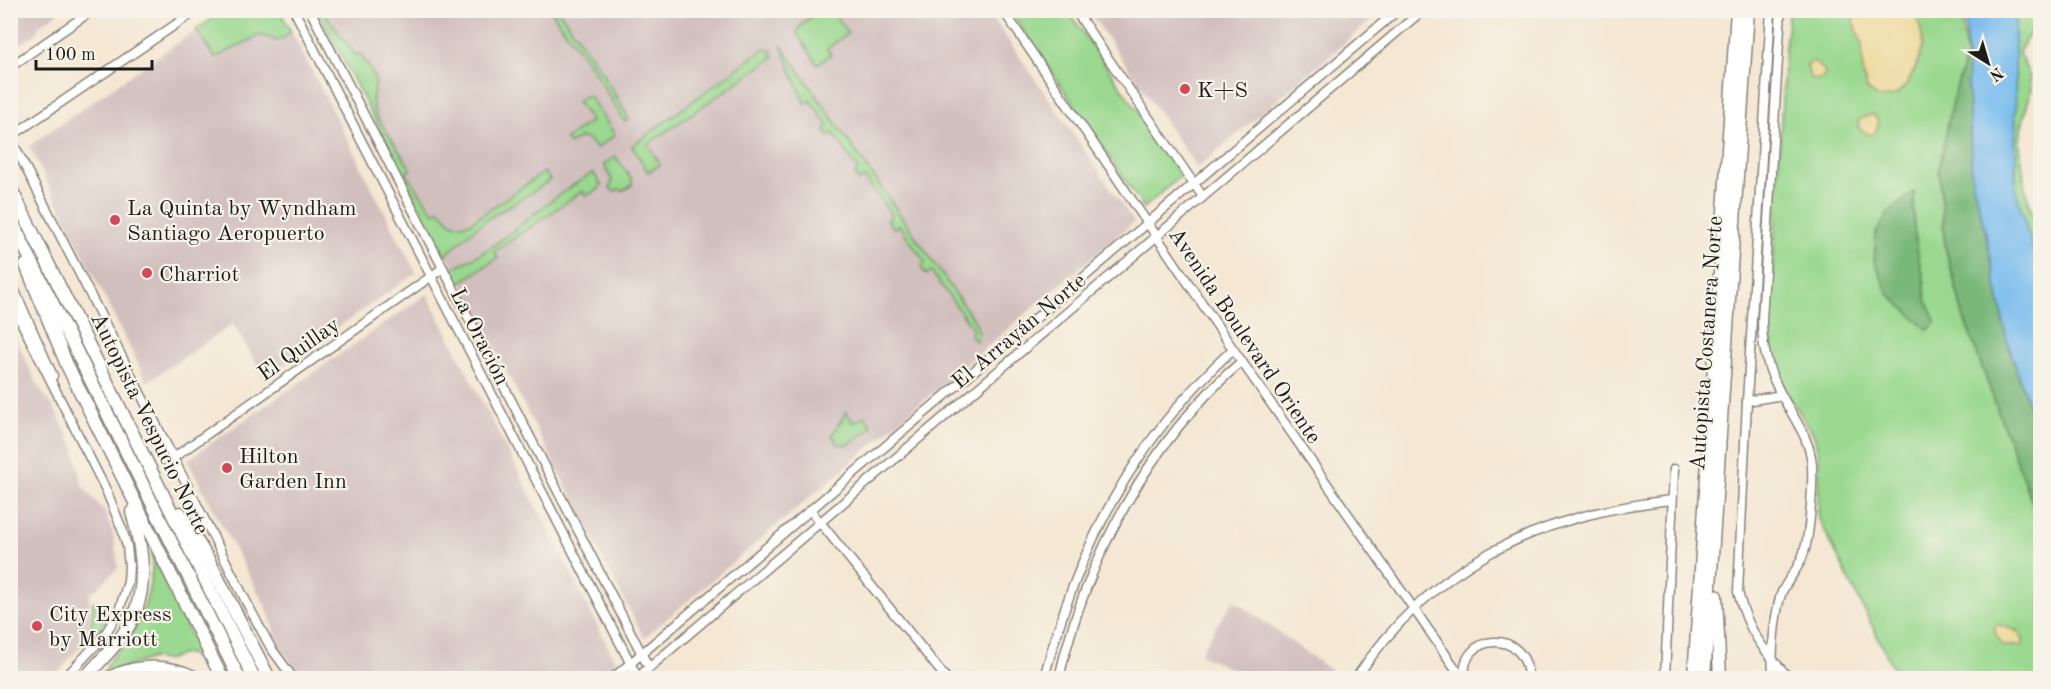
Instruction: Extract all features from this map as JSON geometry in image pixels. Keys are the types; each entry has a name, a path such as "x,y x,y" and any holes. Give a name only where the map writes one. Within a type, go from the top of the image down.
{"highway":[{"path":"1732,10 1734,66"},
{"name":"Autopista Costanera Norte","path":"1694,678 1734,66 1745,11"},
{"name":"Autopista Costanera Norte","path":"1704,678 1745,11"},
{"name":"Autopista Vespucio Norte","path":"10,187 254,678"},
{"path":"10,218 23,259 64,359 222,678"},
{"name":"Autopista Vespucio Norte","path":"10,218 239,678"},
{"path":"146,459 203,551 269,678"},
{"path":"85,678 122,636 136,608 141,589 143,565 141,542 122,479"},
{"path":"1712,559 1720,678"},
{"path":"245,629 275,678"},
{"path":"109,678 125,672 152,667 179,671 196,678"}],"street":[{"path":"197,10 10,137 262,632 293,678"},
{"name":"La Oración","path":"294,10 637,678"},
{"name":"La Oración","path":"310,10 649,668"},
{"name":"Avenida Boulevard Oriente","path":"1003,10 1233,349 1463,678"},
{"path":"1075,10 1203,197"},
{"name":"El Arrayán Norte","path":"613,678 1398,10"},
{"name":"El Arrayán Norte","path":"637,678 1423,10"},
{"path":"1772,10 1747,401 1738,592 1743,612 1760,646 1789,678"},
{"path":"1774,678 1773,661 1778,605 1782,591 1798,568 1806,544 1812,476 1808,441 1783,398 1765,355 1762,320 1781,10"},
{"path":"10,67 92,11"},
{"name":"El Quillay","path":"173,458 443,268"},
{"path":"10,280 48,362 60,399"},
{"path":"10,300 114,508 124,536 129,566 126,592 115,620 104,636 65,678"},
{"path":"1044,678 1074,580 1090,542 1112,500 1142,453 1173,411 1233,349"},
{"path":"1059,678 1088,584 1128,502 1181,425 1215,386 1242,361"},
{"path":"1747,401 1776,396 1783,398"},
{"path":"1665,678 1674,469"},
{"path":"1356,678 1413,608 1442,583 1473,562 1529,534 1570,519 1611,508 1671,500"},
{"path":"810,511 946,678"},
{"path":"1463,678 1471,653 1479,646 1489,642 1500,642 1518,650 1524,658 1527,678"}],"shaded area":[{"path":"11,10 60,11 39,26 37,33 11,50"},
{"path":"223,11 281,11 416,273 265,378 233,324 147,382 29,146"},
{"path":"321,11 988,11 1134,222 644,638"},
{"path":"1089,11 1382,11 1197,168"},
{"path":"427,294 616,662 597,678 305,678 281,650 267,609 187,460"},
{"path":"11,328 38,386 54,408 75,449 82,485 104,511 113,533 118,568 97,589 90,592 88,640 54,678 11,678"},
{"path":"1234,600 1341,678 1250,678 1200,654"}],"green space":[{"path":"279,10 291,32 278,41 260,35 215,58 196,30 224,11"},
{"path":"831,10 848,33 827,49 831,55 817,64 797,33 811,17"},
{"path":"318,11 323,11 356,56 360,53 371,70 376,83 372,101 376,116 411,169 406,173 434,213 439,209 452,223 470,223 544,172 550,180 483,222 445,256"},
{"path":"551,11 559,11 601,71 629,119 624,121 594,71"},
{"path":"1010,11 1068,11 1182,175 1144,208"},
{"path":"1789,11 1961,11 1966,57 1960,76 1971,51 1967,17 1963,11 2036,11 2033,27 2019,53 2030,77 2031,91 2021,128 2020,146 2025,188 2040,241 2040,472 1949,119 1939,170 1945,246 1964,318 2040,525 2040,678 1898,678 1818,517 1819,456 1814,435 1785,390 1774,366 1769,338"},
{"path":"781,45 976,323 979,332 976,341 970,335 973,329 931,271 926,275 921,267 925,262 898,224 894,229 888,221 891,214 864,177 859,181 855,174 858,169 833,133 828,136 825,131 828,125 810,100 805,104"},
{"path":"765,48 772,51 773,58 648,144 660,165 648,172 632,146"},
{"path":"1966,57 1968,60 1972,181 1986,234 2007,340 2040,441 2040,525 1964,318 1945,246 1939,169 1953,98"},
{"path":"585,96 590,97 615,135 597,148 581,137 569,144 566,139 591,121 577,102"},
{"path":"615,156 632,180 632,185 623,191 619,189 614,192 610,188 612,180 604,165"},
{"path":"593,172 601,185 599,189 586,196 583,191 494,252 498,258 458,284 450,269 488,249"},
{"path":"1914,192 1914,226 1919,260 1926,299 1936,323 1928,330 1888,294 1874,260 1876,233 1889,212"},
{"path":"846,412 854,423 865,415 872,427 848,445 838,444 832,435"},
{"path":"152,553 201,657 196,659 190,654 184,654 166,660 152,658 105,675 114,655 130,637 139,620 150,584"},
{"path":"93,602 104,605 110,615 98,632 90,637"}],"sand":[{"path":"1913,10 1922,38 1918,62 1910,79 1899,92 1893,96 1879,98 1867,89 1863,73 1862,46 1851,11"},
{"path":"1812,61 1824,70 1823,78 1816,80 1810,78 1807,66"},
{"path":"1874,115 1879,122 1875,133 1870,135 1860,129 1858,120"},
{"path":"1997,624 2017,631 2023,643 2020,646 2003,646 1994,631"}],"water":[{"path":"1965,11 2015,11 2016,191 2040,275 2040,441 2007,340 1986,234 1972,181"}],"place":[{"name":"K+S","path":"1185,89"},
{"name":"La Quinta by Wyndham Santiago Aeropuerto","path":"115,220"},
{"name":"Charriot","path":"147,273"},
{"name":"Hilton Garden Inn","path":"227,468"},
{"name":"City Express by Marriott","path":"37,626"}]}
